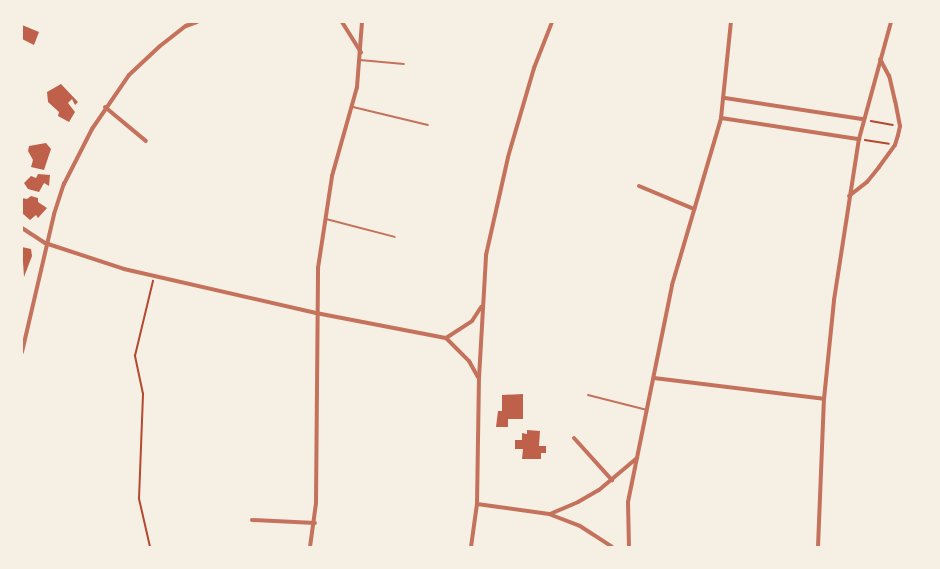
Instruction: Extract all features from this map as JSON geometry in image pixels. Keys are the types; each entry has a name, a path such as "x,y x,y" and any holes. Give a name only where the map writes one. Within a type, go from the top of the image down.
{"street":[{"path":"22,352 45,243 64,184 105,107 129,75 142,62 186,26 197,22"},
{"path":"342,22 361,53"},
{"path":"310,547 315,524 316,313 318,268 324,219 332,176 353,107 361,53 362,22"},
{"path":"471,547 477,504 481,307 486,254 499,191 534,68 552,22"},
{"path":"629,547 628,502 672,285 721,118 725,98 732,22"},
{"path":"818,547 824,400 834,300 848,196 863,120 891,22"},
{"path":"848,196 867,182 895,145 900,126 889,76 880,59"},
{"path":"725,98 863,120"},
{"path":"105,107 146,140"},
{"path":"721,118 859,139"},
{"path":"639,186 694,209"},
{"path":"22,228 45,243 86,258 154,276 316,313 446,338 469,361 479,378"},
{"path":"446,338 472,321 481,307"},
{"path":"654,378 824,400"},
{"path":"574,438 612,480"},
{"path":"549,514 578,502 612,480 638,457"},
{"path":"477,504 549,514 580,526 612,547"},
{"path":"252,520 315,524"}],"lane":[{"path":"360,60 404,64"},
{"path":"353,107 428,125"},
{"path":"324,219 395,237"},
{"path":"588,396 647,410"}],"path":[{"path":"863,120 900,126"},
{"path":"859,139 895,145"},
{"path":"150,547 139,499 142,394 135,356 154,276"}],"building":[{"path":"22,25 39,32 34,45 22,39"},
{"path":"61,84 78,102 75,105 72,99 68,103 75,112 69,122 58,116 59,112 48,102 47,92"},
{"path":"46,143 51,149 44,170 31,167 33,160 28,151 29,146"},
{"path":"38,174 50,175 49,186 44,183 39,192 28,189 24,183 31,176 36,178"},
{"path":"31,196 38,198 38,202 47,208 38,218 36,215 30,220 22,213 22,198 27,199"},
{"path":"22,247 31,249 32,256 24,277"},
{"path":"523,394 523,419 508,419 508,427 496,427 498,411 502,411 502,395"},
{"path":"527,430 540,431 539,446 546,446 546,453 541,453 541,459 522,459 523,449 515,449 515,440 522,440 522,433 527,434"}]}
